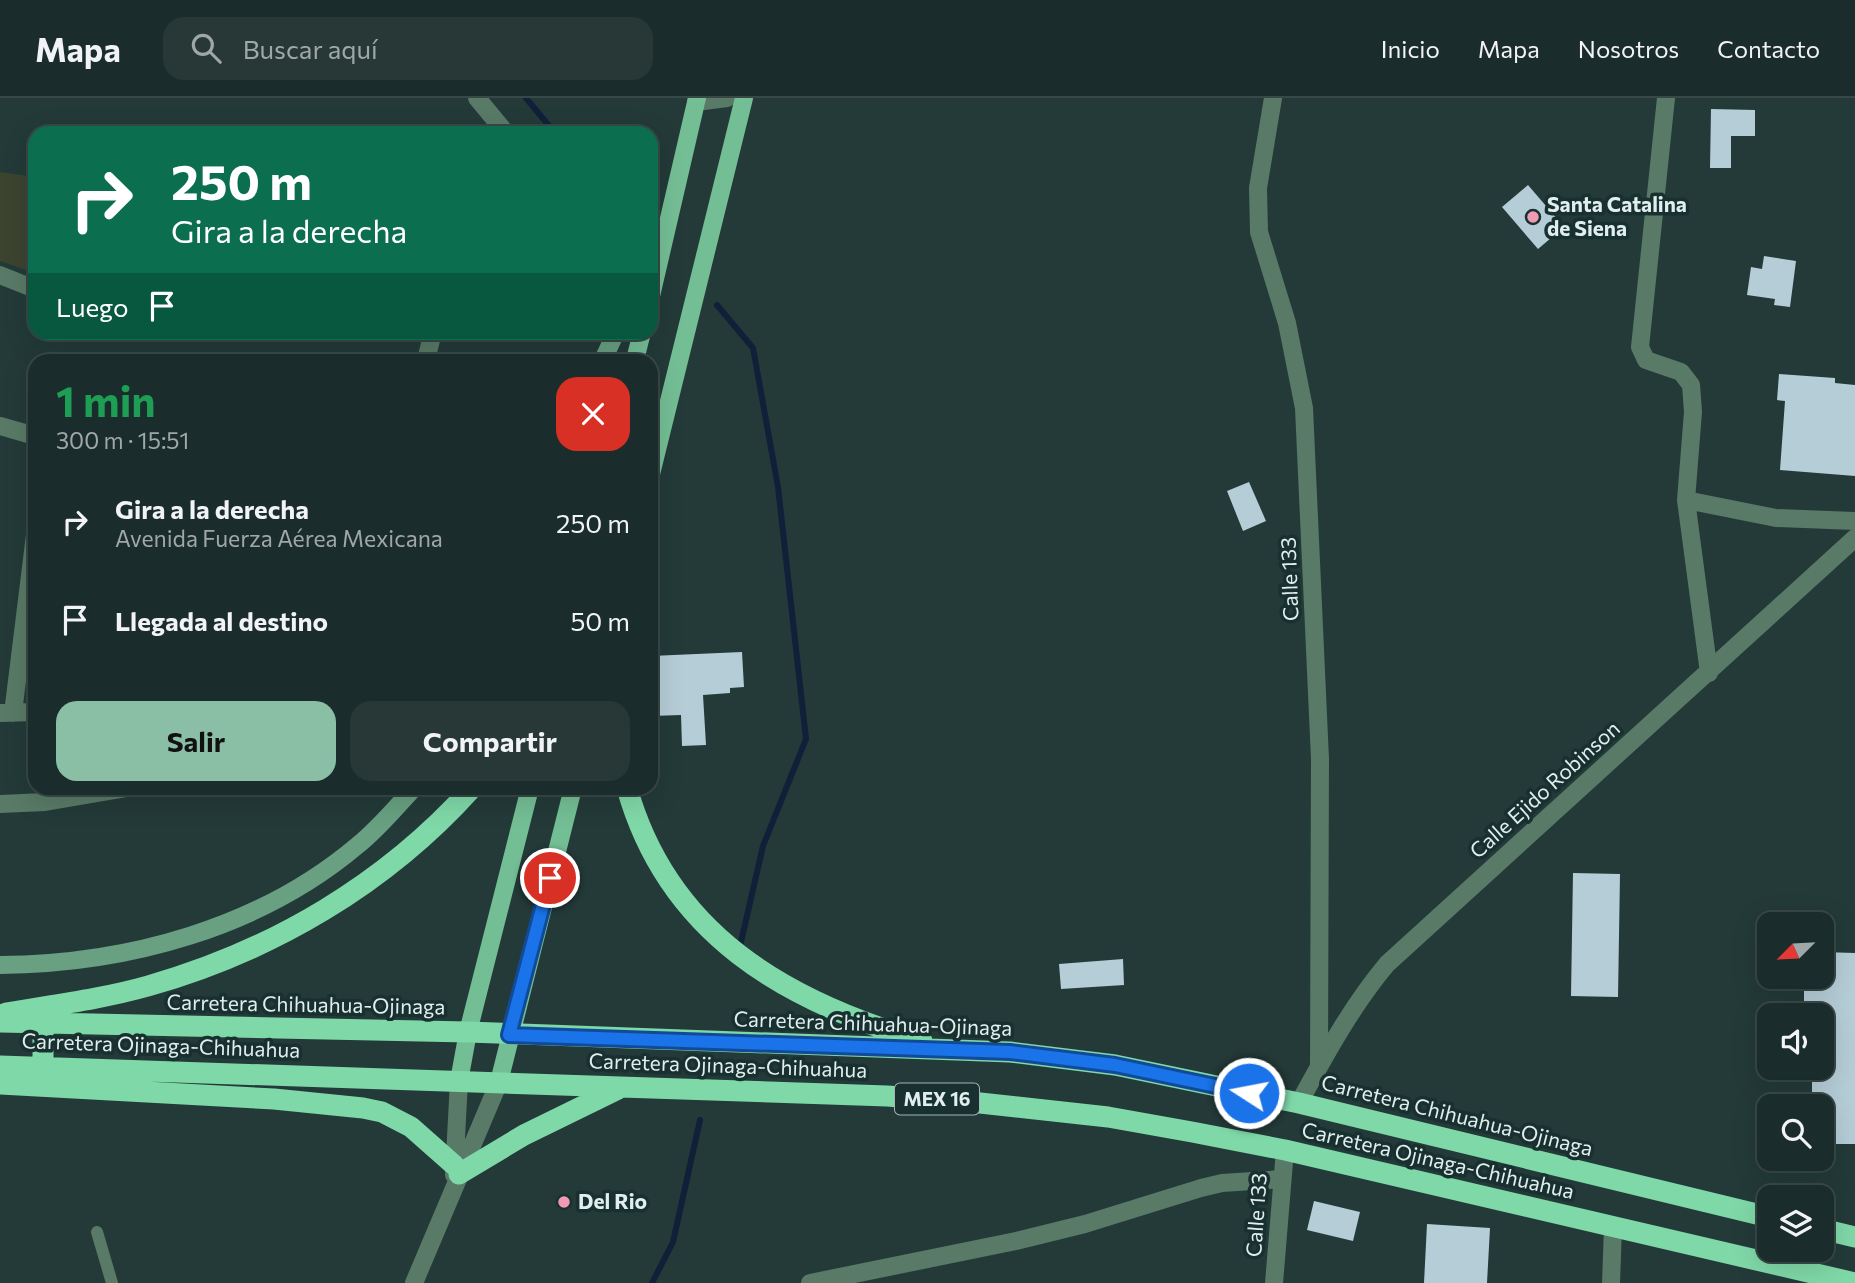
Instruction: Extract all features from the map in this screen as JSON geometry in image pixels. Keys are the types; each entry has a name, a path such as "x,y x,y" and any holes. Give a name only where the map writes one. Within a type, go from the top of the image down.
{"highway":[{"path":"0,1014 145,987 234,956 352,894 410,850 465,795"},
{"path":"630,795 646,839 671,882 686,903 726,946 789,990 835,1013 951,1049"},
{"name":"Carretera Chihuahua-Ojinaga","path":"0,1022 468,1032 1010,1052 1115,1065 1299,1103 1757,1214"},
{"path":"43,1023 43,1067"},
{"name":"Carretera Ojinaga-Chihuahua","path":"0,1066 499,1082 971,1102 1108,1117 1285,1150 1855,1283"},
{"path":"0,1084 274,1099 363,1108 382,1112 404,1123 456,1176 524,1135 623,1087"},
{"path":"1834,1232 1855,1237"}],"main road":[{"path":"658,446 744,98"},
{"path":"658,256 697,100"},
{"path":"459,1081 468,1032 528,795"},
{"path":"499,1082 571,795"}],"street":[{"path":"477,98 500,126"},
{"path":"697,100 727,98"},
{"name":"Calle 133","path":"1273,98 1258,188 1258,213 1259,232 1296,360 1304,408 1320,759 1319,1065"},
{"path":"1666,98 1640,347 1646,360 1681,372 1691,385 1693,412 1686,500 1709,673"},
{"path":"0,275 28,286"},
{"path":"0,426 28,434"},
{"path":"1686,500 1776,518 1855,522"},
{"name":"Calle Ejido Robinson","path":"1299,1103 1359,997 1387,964 1855,538"},
{"path":"28,578 6,713 28,712"},
{"path":"0,804 45,802 86,795"},
{"path":"0,965 29,965 110,956 199,932 256,910 310,880 359,845 407,795"},
{"path":"456,1176 459,1081"},
{"path":"414,1283 456,1176 499,1082"},
{"name":"Calle 133","path":"1274,1283 1285,1150"},
{"path":"810,1283 1016,1241 1085,1224 1222,1183 1282,1179"},
{"path":"1611,1283 1613,1227"}],"lane":[{"path":"97,1232 112,1283"}],"green space":[{"path":"0,172 28,176 28,271 0,261"}],"building":[{"path":"1711,109 1755,110 1755,136 1731,136 1731,168 1710,168"},
{"name":"Santa Catalina de Siena","path":"1528,185 1564,227 1538,249 1502,207"},
{"path":"1764,256 1796,261 1790,307 1774,305 1775,299 1747,295 1751,267 1762,269"},
{"path":"1779,374 1835,378 1835,383 1855,385 1855,476 1780,470 1785,401 1777,400"},
{"path":"1249,482 1266,521 1243,531 1227,491"},
{"path":"742,652 744,687 730,688 730,693 703,695 706,745 682,746 681,715 658,716 658,656"},
{"path":"1573,873 1620,874 1618,997 1571,996"},
{"path":"1834,952 1855,953 1855,1144 1834,1144 1834,1094 1812,1094 1812,1080 1834,1080 1834,1003 1804,1003 1804,989 1834,989"},
{"path":"1123,959 1124,985 1061,989 1059,964"},
{"path":"1314,1201 1360,1212 1353,1241 1307,1230"},
{"path":"1427,1224 1490,1228 1487,1283 1424,1283"}],"waterway":[{"path":"526,98 549,126"},
{"path":"717,305 753,348 778,487 806,739 763,846 741,942"},
{"path":"652,1283 673,1242 700,1120"}],"place":[{"name":"Santa Catalina de Siena","path":"1533,217"},
{"name":"Del Rio","path":"564,1202"}],"route":[{"path":"550,878 509,1035 1010,1052 1115,1065 1249,1093"}]}
